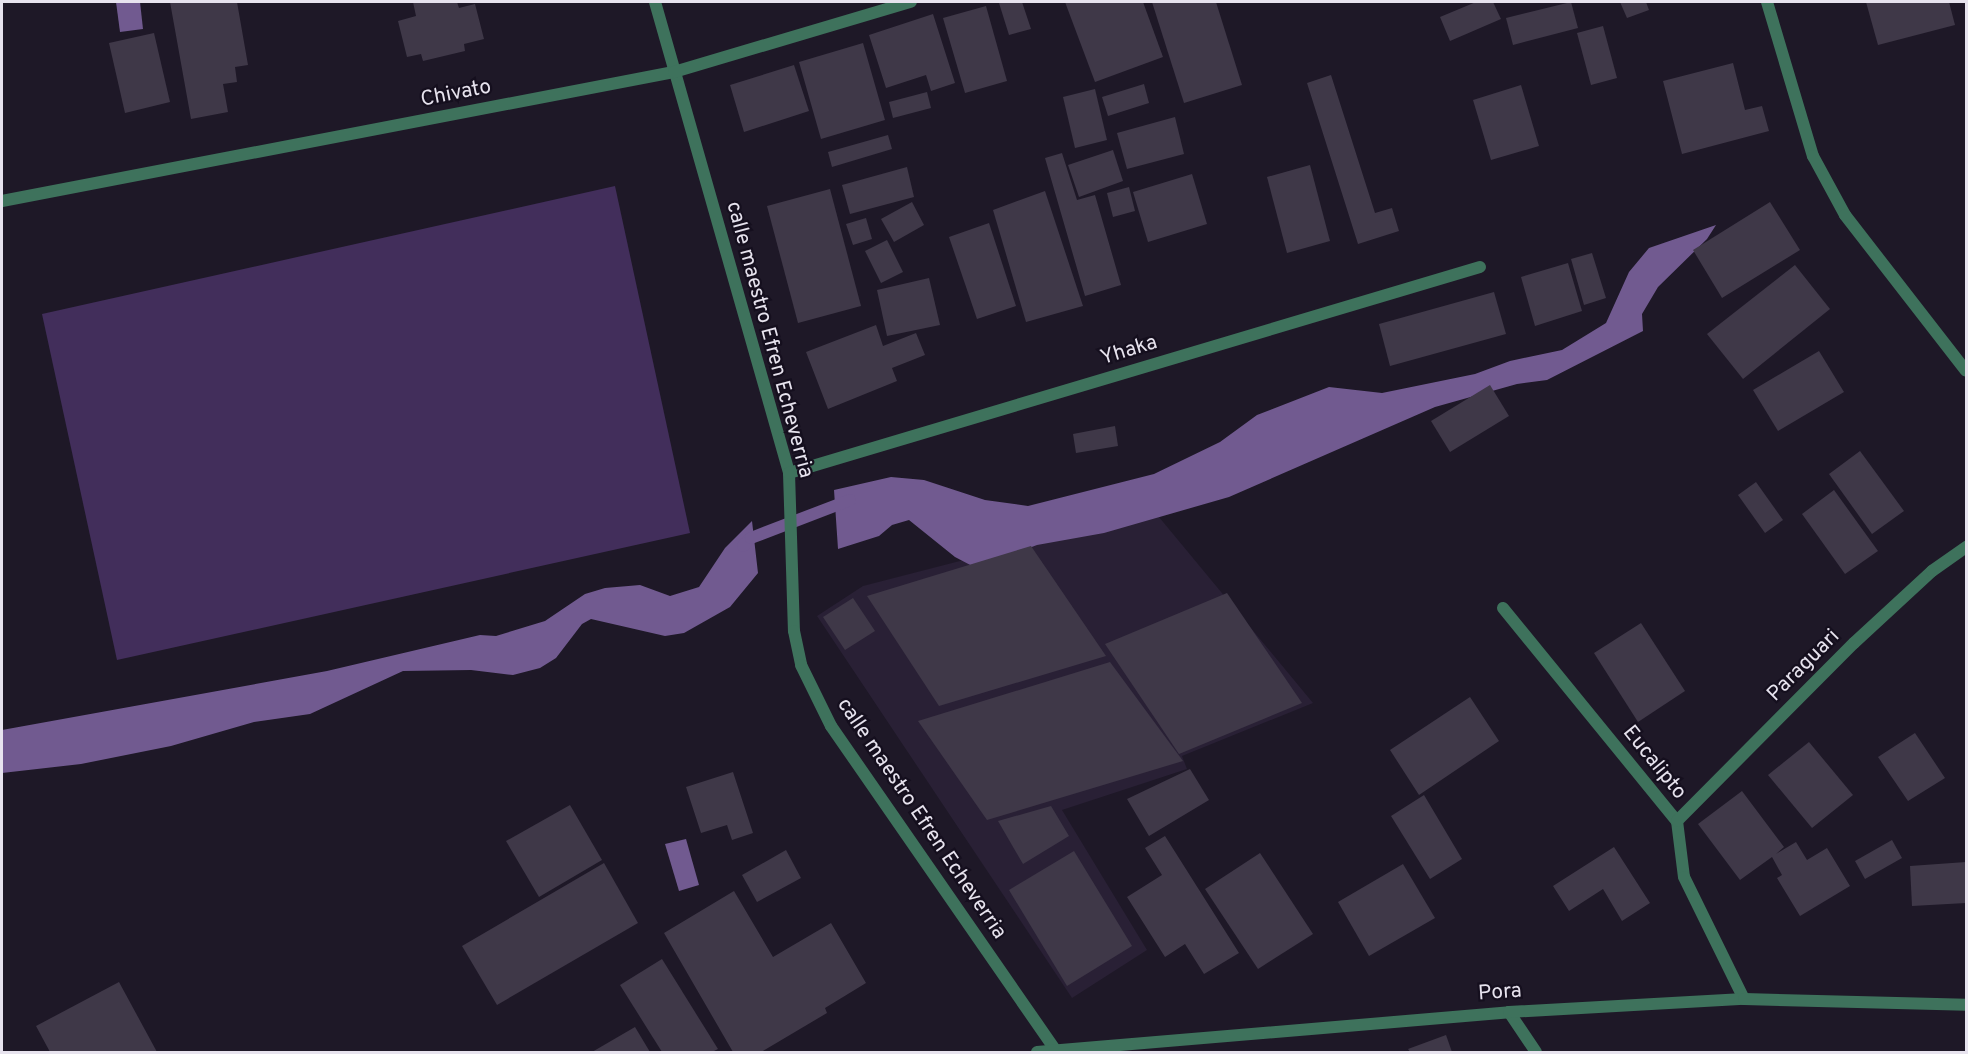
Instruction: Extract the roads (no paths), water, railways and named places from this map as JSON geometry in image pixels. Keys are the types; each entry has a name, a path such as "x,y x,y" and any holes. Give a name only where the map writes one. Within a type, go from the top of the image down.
{"street":[{"name":"calle maestro Efren Echeverria","path":"655,2 789,473 794,631 801,664 831,726 1055,1050"},
{"name":"Chivato","path":"2,201 674,72 911,2"},
{"path":"1767,2 1813,156 1845,215 1966,371"},
{"name":"Yhaka","path":"789,473 1480,267"},
{"name":"Paraguari","path":"1677,821 1854,644 1932,571 1966,547"},
{"name":"Eucalipto","path":"1503,608 1677,821 1684,878 1744,999"},
{"name":"Pora","path":"1038,1053 1509,1012 1744,999 1966,1005"},
{"path":"1509,1012 1536,1053"}],"waterway":[{"path":"743,546 751,538 850,500"}]}
